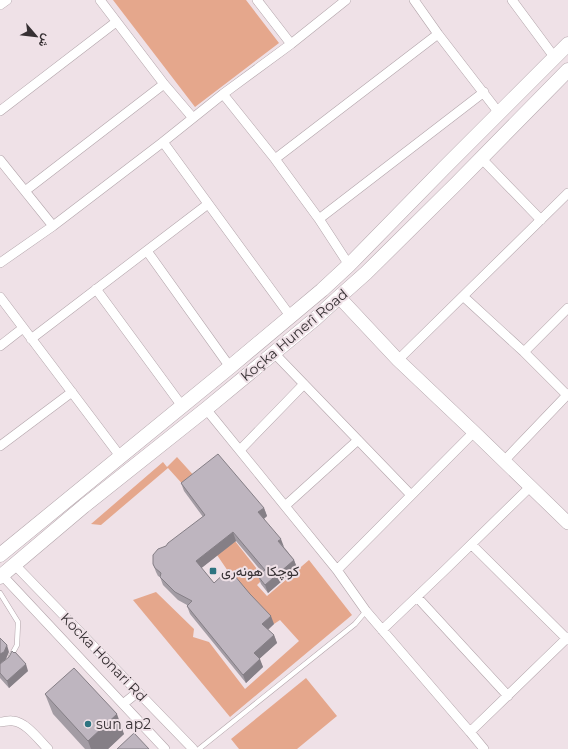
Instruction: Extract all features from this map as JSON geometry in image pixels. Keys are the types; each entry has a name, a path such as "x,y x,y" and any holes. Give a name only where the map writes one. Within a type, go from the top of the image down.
{"main road":[{"path":"0,555 322,290 349,265 568,44"},
{"name":"Koçka Hunerî Road","path":"1,576 84,506 206,409 315,319 366,273 568,70"},
{"path":"443,169 457,183"}],"street":[{"path":"0,5 7,0"},
{"path":"100,0 164,84 194,118"},
{"path":"257,0 291,44"},
{"path":"0,263 53,226 223,94 291,44 346,0"},
{"path":"414,0 438,34 499,113"},
{"path":"512,0 555,58"},
{"path":"0,111 116,22"},
{"path":"275,159 438,34"},
{"path":"25,191 164,84"},
{"path":"319,219 484,92"},
{"path":"223,94 275,159 319,219 349,265"},
{"path":"163,142 291,317"},
{"path":"481,158 541,220"},
{"path":"0,160 53,226"},
{"path":"398,360 464,297 568,193"},
{"path":"31,339 208,204"},
{"path":"147,251 230,367"},
{"path":"96,289 182,406"},
{"path":"0,297 120,456"},
{"path":"339,297 398,360 530,487 566,519"},
{"path":"464,297 567,394 504,461"},
{"path":"524,352 568,308"},
{"path":"0,346 23,328"},
{"path":"274,353 410,495"},
{"path":"240,450 304,384"},
{"path":"0,446 72,392"},
{"path":"206,409 337,570 366,611 484,749"},
{"path":"337,570 474,432"},
{"path":"285,506 358,440"},
{"path":"382,630 530,487"},
{"path":"470,732 567,638 472,544"},
{"name":"Kocka Honari Rd","path":"15,565 193,749"},
{"name":"Kocka Honari Rd","path":"1,576 165,749"},
{"path":"416,597 508,696"},
{"path":"123,704 138,692"},
{"path":"0,722 11,720 20,722 48,749"}],"lane":[{"path":"0,593 18,622 17,646 9,660"},
{"path":"198,749 355,624 366,611"}],"shaded area":[{"path":"113,0 246,0 279,43 195,107"},
{"path":"177,457 196,478 186,488 168,468 101,525 91,524 163,462 167,467"},
{"path":"235,541 264,578 257,585 267,596 309,560 352,615 230,717 133,600 156,592 194,629 193,637 209,642 245,689 299,641 280,620 274,624 232,577 217,555"},
{"path":"306,678 337,716 297,749 239,749 231,739"}],"building":[{"path":"218,454 264,508 258,512 281,539 278,541 294,560 265,585 258,576 265,570 233,532 196,561 214,583 229,569 271,616 262,624 274,635 254,653 260,659 243,675 187,606 192,601 175,592 160,577 161,573 153,564 153,555 158,549 166,546 205,515 181,483"},
{"path":"0,638 7,645 4,652 0,654"},
{"path":"12,651 14,653 15,652 26,664 7,681 0,673 0,664 9,657"},
{"path":"74,668 117,714 88,741 45,694"},
{"path":"134,733 149,749 117,749"}],"place":[{"name":"كوچكا هونەری","path":"213,571"},
{"name":"sun ap2","path":"88,724"}]}
